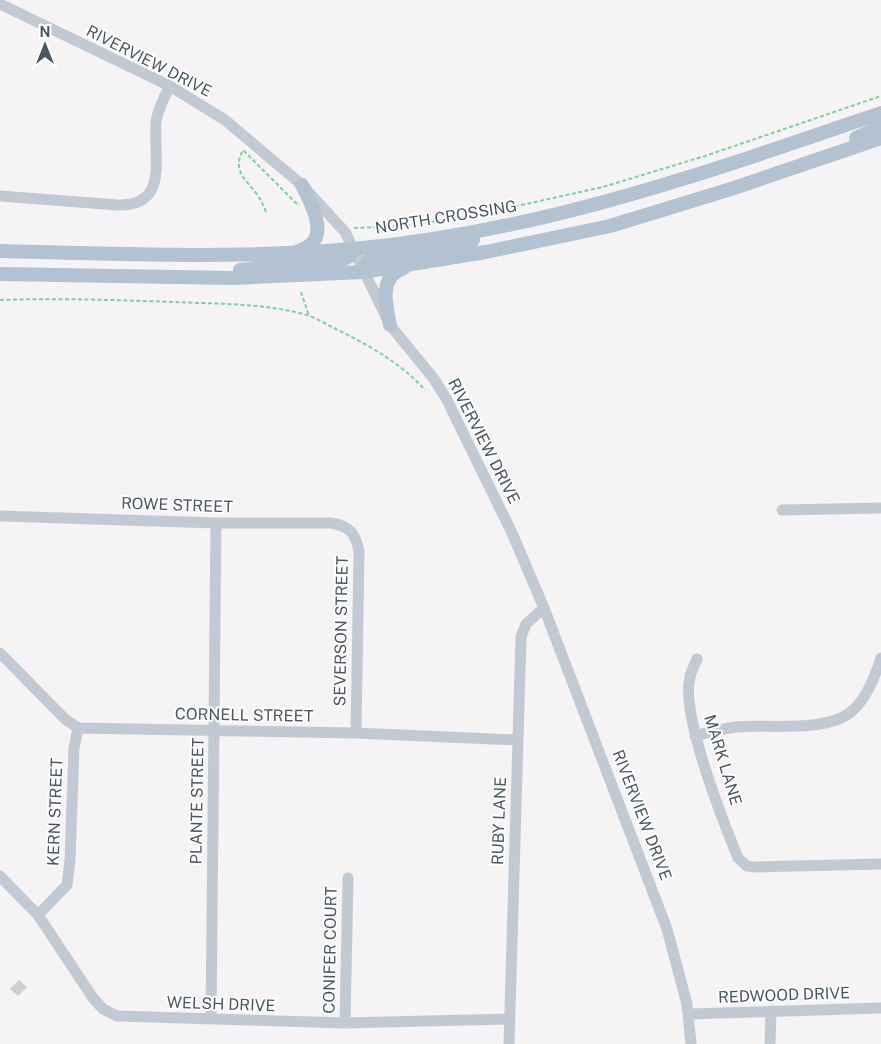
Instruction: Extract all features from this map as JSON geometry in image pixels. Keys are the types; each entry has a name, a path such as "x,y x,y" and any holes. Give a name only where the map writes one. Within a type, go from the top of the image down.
{"main road":[{"name":"NORTH CROSSING","path":"0,251 211,255 352,249 411,242 536,219 660,188 881,113"},
{"path":"791,168 881,127"},
{"path":"0,274 233,278 362,272 539,242 610,226 881,138"},
{"path":"291,252 304,249 310,244 315,236 318,224 317,215 302,185"},
{"path":"362,272 368,262 375,258 470,241 536,219"},
{"path":"169,278 342,260 350,256 352,249"},
{"path":"390,326 385,298 389,278 398,270 419,263"}],"street":[{"name":"RIVERVIEW DRIVE","path":"0,4 170,86 225,120 302,185 345,232 362,272 390,326 434,379 447,400 512,533 544,608 655,893 678,964 689,1014 691,1044"},
{"path":"0,196 118,205 131,205 144,200 155,186 156,121 170,86"},
{"path":"782,510 881,508"},
{"name":"ROWE STREET","path":"0,516 216,523 331,523 341,524 352,531"},
{"name":"PLANTE STREET","path":"211,1019 216,523"},
{"name":"SEVERSON STREET","path":"352,531 357,540 359,552 356,733"},
{"name":"RUBY LANE","path":"509,1044 521,637 526,624 544,608"},
{"path":"0,653 64,719 78,728"},
{"path":"695,736 737,727 821,724 836,720 852,711 863,696 873,681 881,658"},
{"name":"MARK LANE","path":"697,660 689,678 690,712 695,736 738,858 747,866 881,864"},
{"name":"CORNELL STREET","path":"78,728 214,732 356,733 518,740"},
{"name":"KERN STREET","path":"38,915 67,885 70,860 74,748 78,728"},
{"name":"WELSH DRIVE","path":"0,876 38,915 93,998 103,1009 117,1016 345,1023 509,1019"},
{"name":"CONIFER COURT","path":"345,1023 348,878"},
{"name":"REDWOOD DRIVE","path":"689,1014 881,1008"},
{"path":"770,1044 771,1011"}],"path":[{"path":"345,232 359,227 393,227 467,217 603,187 706,156 881,96"},
{"path":"266,212 256,192 241,176 238,163 243,150 301,210"},
{"path":"300,292 309,316"},
{"path":"0,300 56,298 225,304 271,309 309,316 359,341 394,362 411,375 425,390"}],"building":[{"path":"19,980 27,987 18,996 10,989"}]}
